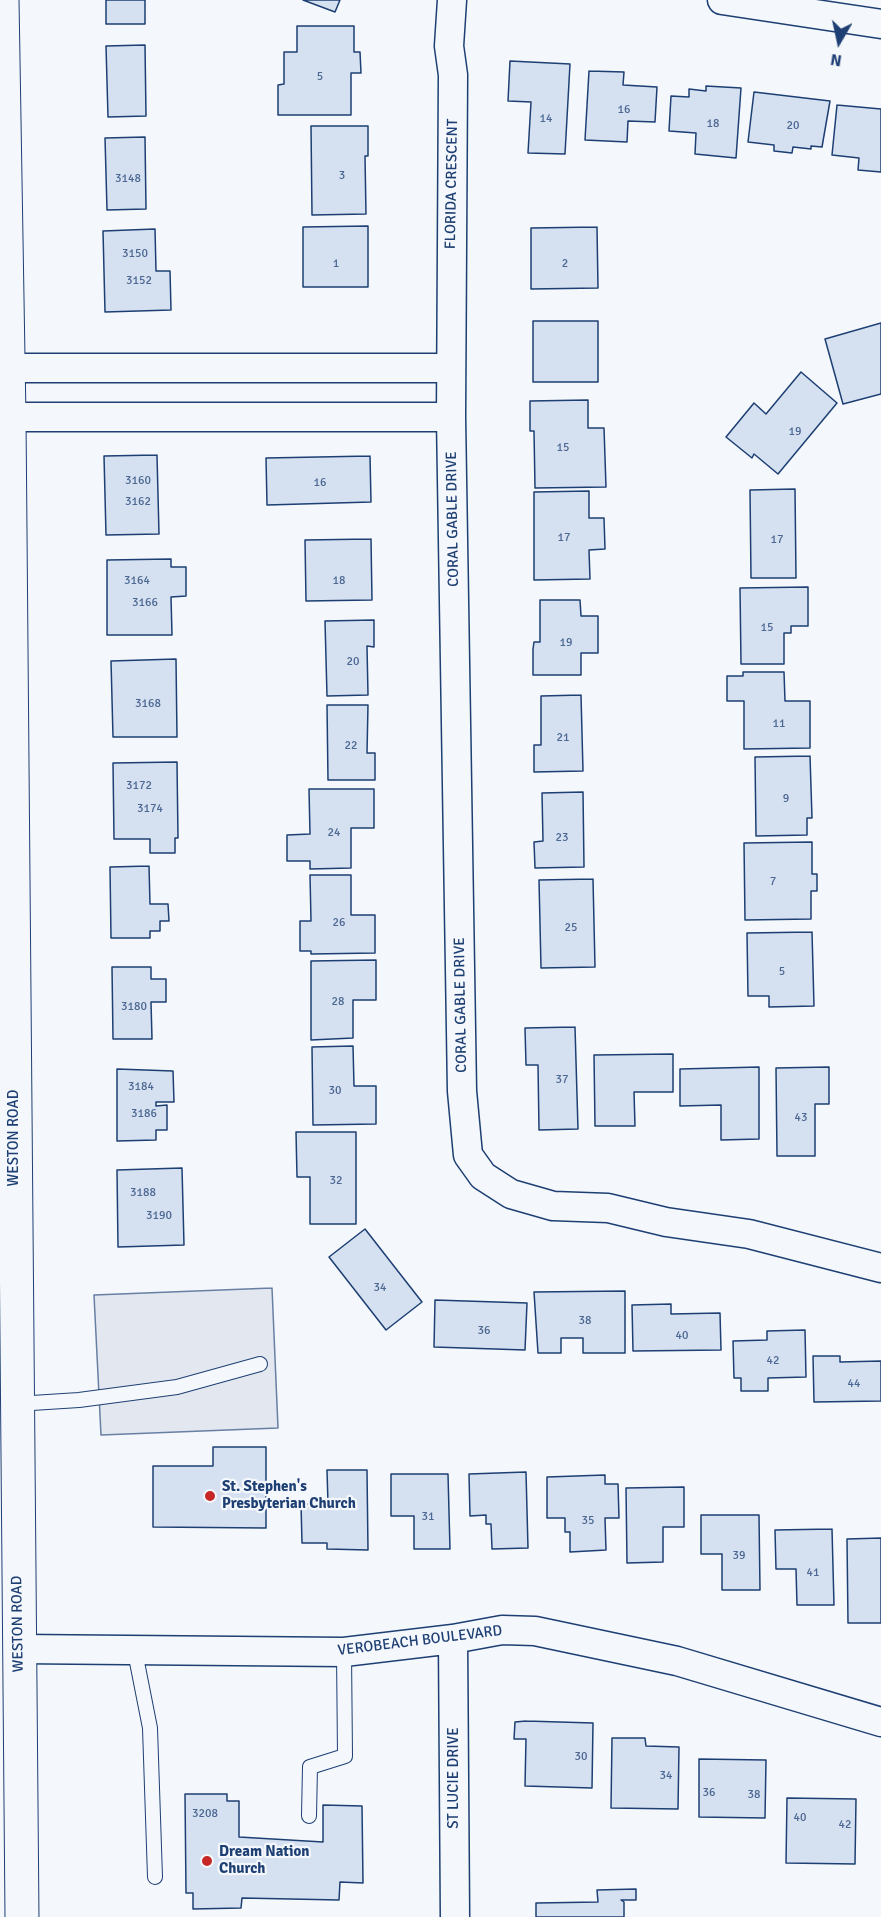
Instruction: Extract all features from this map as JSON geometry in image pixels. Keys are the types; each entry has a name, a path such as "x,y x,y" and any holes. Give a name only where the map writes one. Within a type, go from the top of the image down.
{"main road":[{"name":"WESTON ROAD","path":"2,0 4,301 8,368 4,417 4,506 22,1917"}],"street":[{"name":"FLORIDA CRESCENT","path":"450,368 453,75 449,46 452,0"},
{"path":"722,0 881,24"},
{"path":"8,368 450,368"},
{"name":"CORAL GABLE DRIVE","path":"450,368 462,1080 468,1155 483,1176 511,1194 553,1206 608,1208 666,1222 749,1234 881,1268"},
{"path":"4,417 451,417"},
{"name":"VEROBEACH BOULEVARD","path":"19,1649 135,1652 344,1652 453,1640 502,1630 536,1631 568,1637 613,1650 677,1661 881,1722"},
{"name":"ST LUCIE DRIVE","path":"453,1640 455,1917"}],"lane":[{"path":"16,1404 79,1401 177,1387 260,1365"},
{"path":"135,1652 150,1728 155,1877"},
{"path":"309,1816 310,1767 345,1756 344,1652"}],"shaded area":[{"path":"272,1288 278,1428 101,1435 94,1295"}],"building":[{"path":"106,0 145,0 145,24 106,24"},
{"path":"303,0 340,0 335,12"},
{"path":"297,26 354,26 354,52 360,52 361,73 351,73 351,115 278,115 278,85 284,84 284,52 297,52"},
{"path":"145,45 146,116 108,117 106,46"},
{"path":"510,61 570,64 565,154 528,153 531,102 508,101"},
{"path":"589,71 624,72 623,85 657,87 655,122 628,121 627,142 585,140"},
{"path":"706,86 741,88 736,158 695,154 696,133 669,131 671,96 689,97 689,89 706,91"},
{"path":"754,92 830,101 822,147 811,146 811,149 793,147 792,153 774,151 774,145 748,142"},
{"path":"837,105 881,109 881,172 858,170 859,158 832,155"},
{"path":"311,126 368,126 368,156 365,156 366,214 312,215"},
{"path":"145,137 146,209 107,210 105,138"},
{"path":"368,226 368,287 303,287 303,227"},
{"path":"597,227 598,288 531,289 531,228"},
{"path":"155,229 156,271 170,271 171,310 105,312 103,231"},
{"path":"533,321 598,321 598,382 533,382"},
{"path":"881,323 881,394 843,404 825,339"},
{"path":"801,372 837,403 778,474 754,454 752,458 726,437 754,403 766,414"},
{"path":"588,400 588,428 604,428 606,487 535,488 534,431 530,431 530,401"},
{"path":"157,455 159,534 106,535 104,456"},
{"path":"370,456 371,502 267,505 266,458"},
{"path":"795,489 796,578 751,578 750,490"},
{"path":"589,491 589,518 604,518 605,549 589,550 590,579 534,580 534,492"},
{"path":"371,539 372,600 306,601 305,540"},
{"path":"171,559 171,567 186,567 186,596 171,597 172,635 107,635 107,560"},
{"path":"808,587 808,626 791,626 791,633 784,633 784,664 741,664 740,588"},
{"path":"540,600 580,600 581,616 598,616 598,653 581,653 581,675 533,675 534,642 540,642"},
{"path":"374,620 374,647 367,646 368,695 327,696 325,621"},
{"path":"176,659 177,737 113,737 111,661"},
{"path":"743,672 784,672 785,701 810,701 810,748 744,749 744,701 727,701 727,676 743,676"},
{"path":"581,695 583,771 534,772 534,745 541,745 541,696"},
{"path":"327,705 368,705 367,753 375,753 375,780 328,780"},
{"path":"810,756 812,818 807,818 807,835 756,836 755,757"},
{"path":"177,762 178,838 175,838 175,853 150,853 150,839 114,839 113,763"},
{"path":"309,789 374,789 374,828 351,828 351,868 310,869 310,861 287,861 287,835 310,834"},
{"path":"583,792 584,867 535,868 534,842 543,841 542,793"},
{"path":"812,842 812,874 817,874 817,891 811,891 811,919 745,920 744,843"},
{"path":"149,866 150,904 168,904 169,921 160,921 160,931 150,931 150,938 111,938 110,867"},
{"path":"310,875 351,875 351,915 375,915 375,953 311,954 311,951 300,951 300,921 311,921"},
{"path":"593,879 595,967 541,968 539,880"},
{"path":"812,932 814,1006 769,1007 769,996 748,996 747,933"},
{"path":"376,960 376,1000 353,1000 353,1038 311,1040 311,961"},
{"path":"112,967 151,967 151,979 166,979 166,1002 151,1002 152,1039 113,1039"},
{"path":"575,1027 578,1129 539,1130 538,1065 526,1065 525,1028"},
{"path":"353,1046 354,1086 376,1086 376,1124 313,1125 312,1047"},
{"path":"673,1054 673,1092 634,1092 635,1126 595,1126 594,1055"},
{"path":"759,1067 759,1139 721,1140 721,1105 680,1106 680,1069"},
{"path":"829,1067 829,1104 815,1104 815,1156 777,1156 776,1068"},
{"path":"117,1069 173,1071 174,1102 156,1102 156,1106 167,1105 167,1130 156,1130 156,1140 117,1141"},
{"path":"296,1132 356,1132 356,1224 310,1224 310,1177 297,1177"},
{"path":"182,1168 184,1245 118,1247 117,1170"},
{"path":"365,1229 422,1302 386,1330 329,1257"},
{"path":"625,1291 625,1353 583,1353 583,1338 561,1338 561,1353 538,1353 534,1292"},
{"path":"435,1300 527,1303 525,1350 434,1347"},
{"path":"671,1304 671,1314 720,1313 721,1350 633,1351 632,1305"},
{"path":"805,1330 806,1377 768,1378 768,1391 741,1391 741,1378 734,1378 733,1341 767,1340 767,1331"},
{"path":"813,1356 840,1356 840,1362 881,1361 881,1401 814,1402"},
{"name":"St. Stephen's Presbyterian Church","path":"213,1447 266,1447 266,1528 153,1527 153,1466 213,1466"},
{"path":"327,1470 367,1470 368,1550 327,1549 327,1543 302,1543 301,1504 328,1504"},
{"path":"526,1472 528,1548 492,1549 491,1524 486,1524 486,1515 470,1516 469,1474"},
{"path":"391,1474 448,1474 450,1549 414,1549 414,1516 391,1516"},
{"path":"605,1475 605,1484 618,1484 619,1518 605,1518 606,1550 570,1552 570,1532 565,1532 565,1518 547,1518 547,1477"},
{"path":"684,1487 684,1527 663,1527 663,1562 627,1563 626,1488"},
{"path":"701,1515 759,1515 760,1590 722,1590 722,1554 701,1554"},
{"path":"832,1529 834,1605 797,1605 796,1569 776,1569 775,1530"},
{"path":"881,1538 881,1623 848,1623 847,1539"},
{"path":"515,1722 593,1723 592,1788 525,1786 526,1739 514,1739"},
{"path":"612,1738 645,1738 646,1746 679,1747 678,1809 611,1808"},
{"path":"699,1759 766,1760 765,1818 699,1817"},
{"path":"185,1794 227,1794 227,1801 239,1801 239,1837 323,1842 323,1805 362,1806 363,1883 340,1882 339,1900 242,1898 241,1908 193,1909 193,1893 186,1893"},
{"path":"787,1798 856,1799 855,1864 786,1863"},
{"path":"636,1889 636,1900 621,1900 624,1902 624,1917 536,1917 536,1903 598,1902 597,1890"}],"place":[{"name":"St. Stephen's Presbyterian Church","path":"210,1496"},
{"name":"Dream Nation Church","path":"207,1861"}]}
